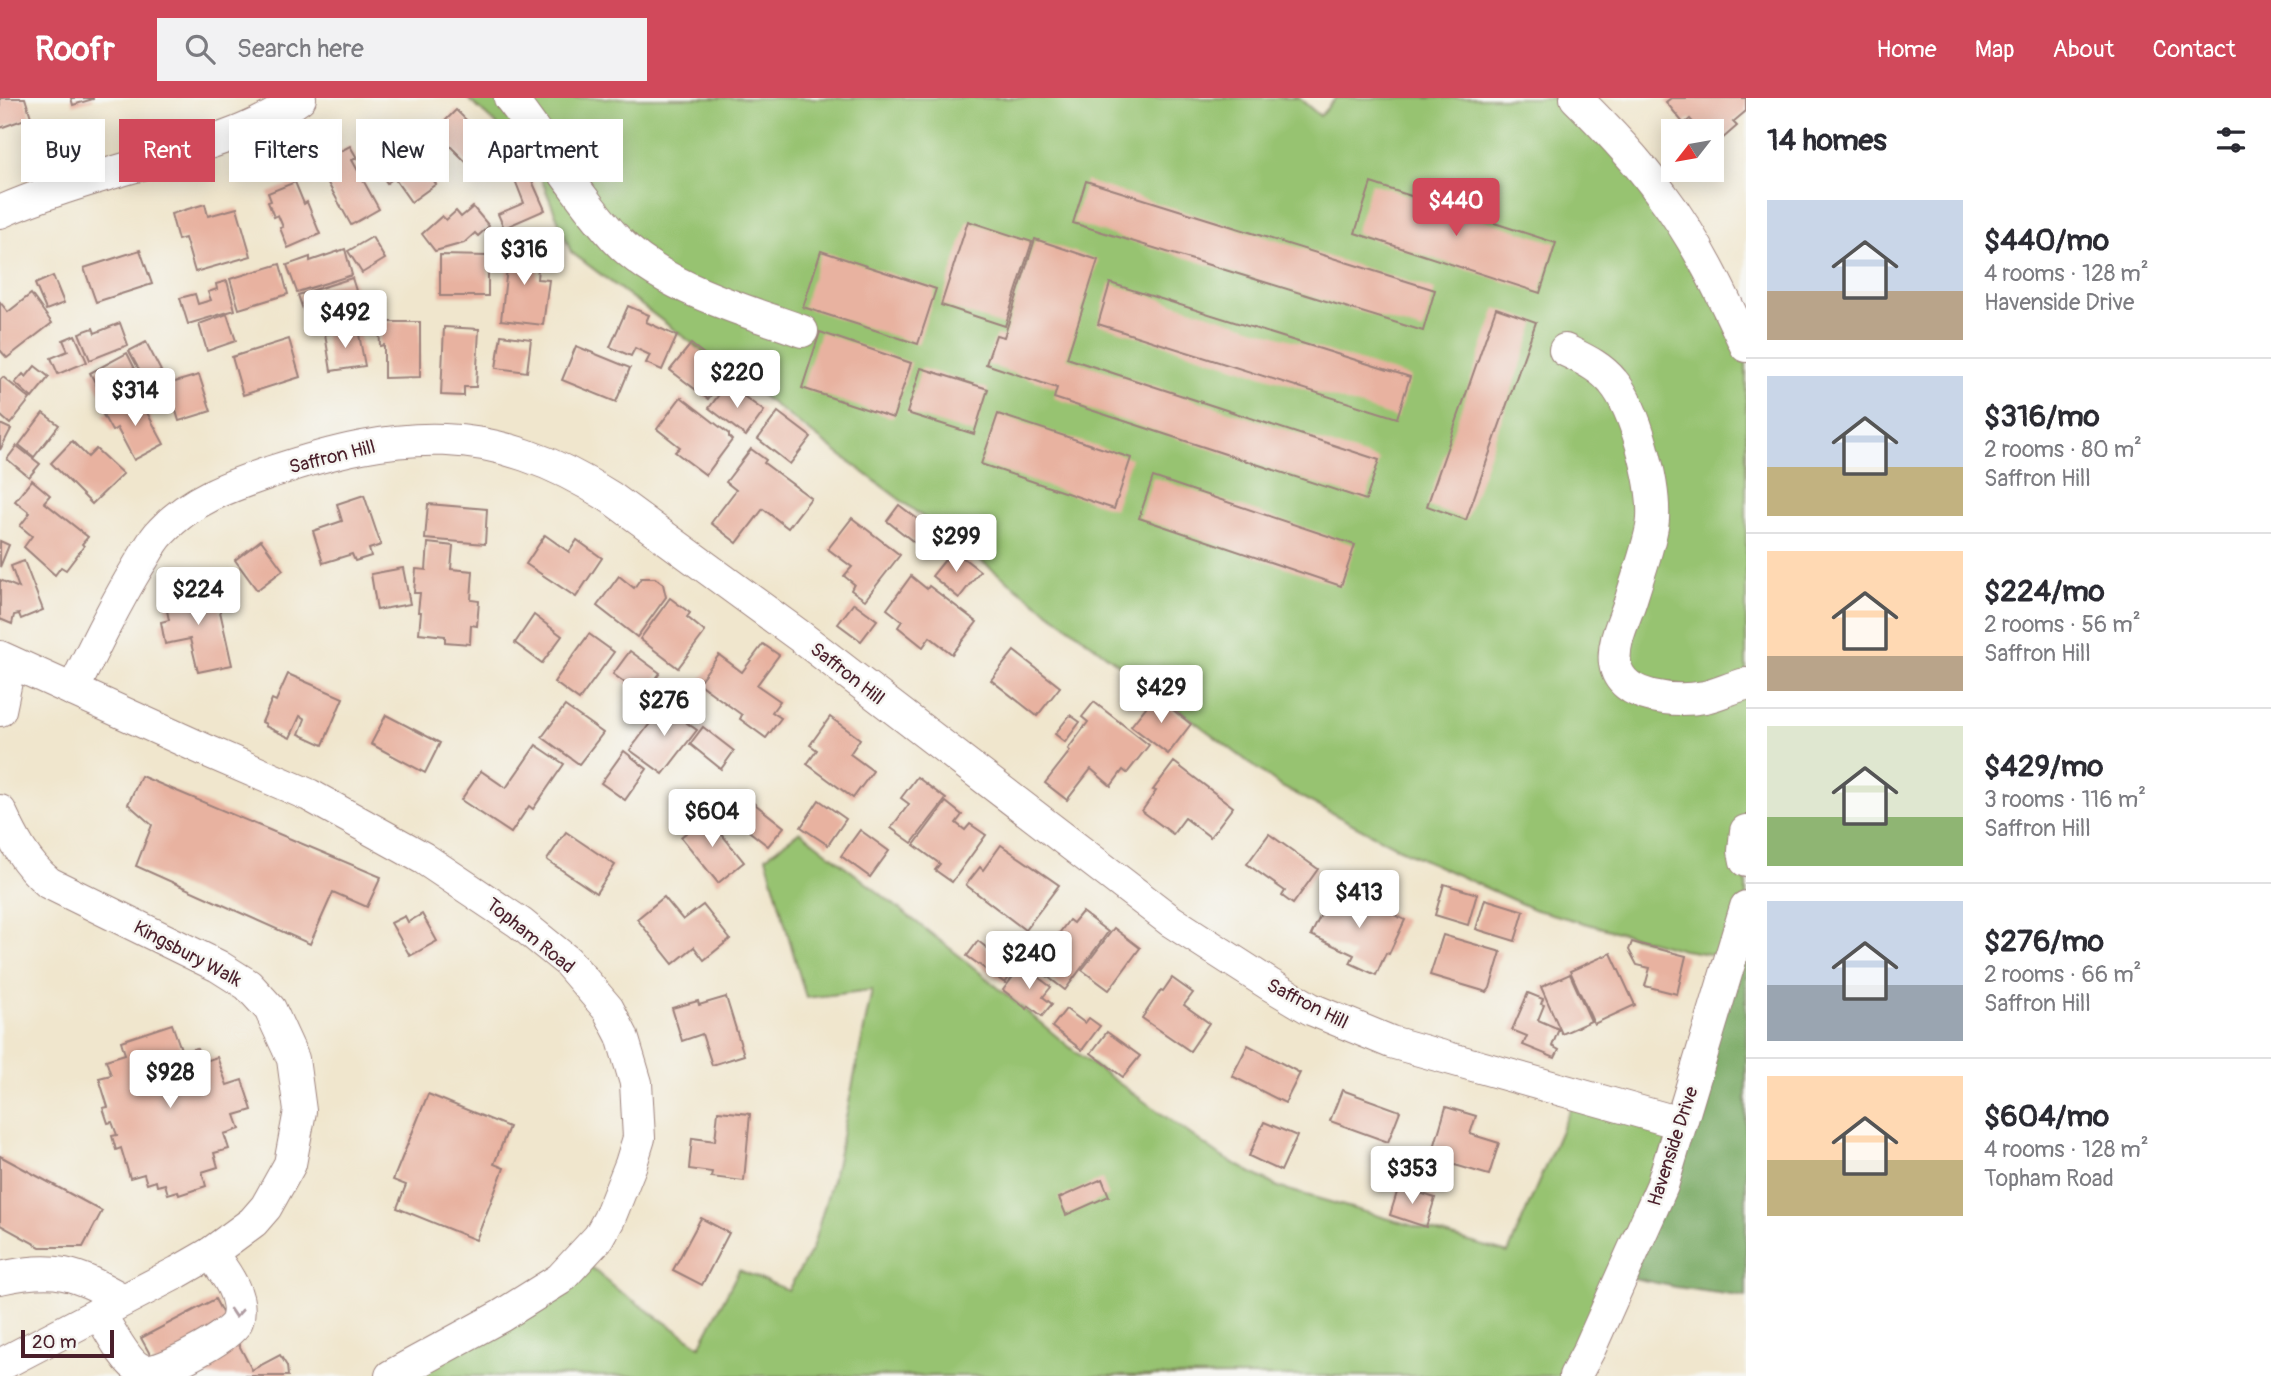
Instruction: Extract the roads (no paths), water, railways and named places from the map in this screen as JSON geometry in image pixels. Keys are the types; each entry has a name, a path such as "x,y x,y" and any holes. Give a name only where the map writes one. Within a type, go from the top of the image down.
{"street":[{"path":"0,212 66,186 246,130 300,98"},
{"path":"510,98 618,241 676,281 721,302 802,331"},
{"path":"1576,98 1631,155 1663,195 1723,296 1746,346"},
{"path":"1565,351 1596,365 1614,382 1635,424 1648,478 1653,519 1614,649 1618,674 1628,686 1640,692 1681,699 1706,697 1746,684"},
{"name":"Saffron Hill","path":"73,690 121,593 159,534 196,502 233,485 282,469 391,441 466,441 506,448 579,477 610,497 801,637 1171,922 1311,1009 1391,1042 1680,1124"},
{"path":"0,710 5,660"},
{"name":"Topham Road","path":"5,660 309,795 423,858 520,923 566,961 608,1009 622,1036 636,1083 639,1138 609,1219 599,1237 560,1279 501,1316 391,1376"},
{"name":"Kingsbury Walk","path":"0,811 20,853 48,883 218,966 248,985 270,1009 284,1037 293,1059 300,1111 290,1164 266,1207 253,1222 211,1253 0,1365"},
{"path":"1746,831 1746,861"},
{"name":"Havenside Drive","path":"1575,1376 1612,1302 1662,1186 1746,907"},
{"path":"0,1278 45,1270 63,1272 94,1283 111,1307 133,1365 142,1371 154,1371 223,1336 236,1325 237,1300 229,1278 211,1253"}]}
